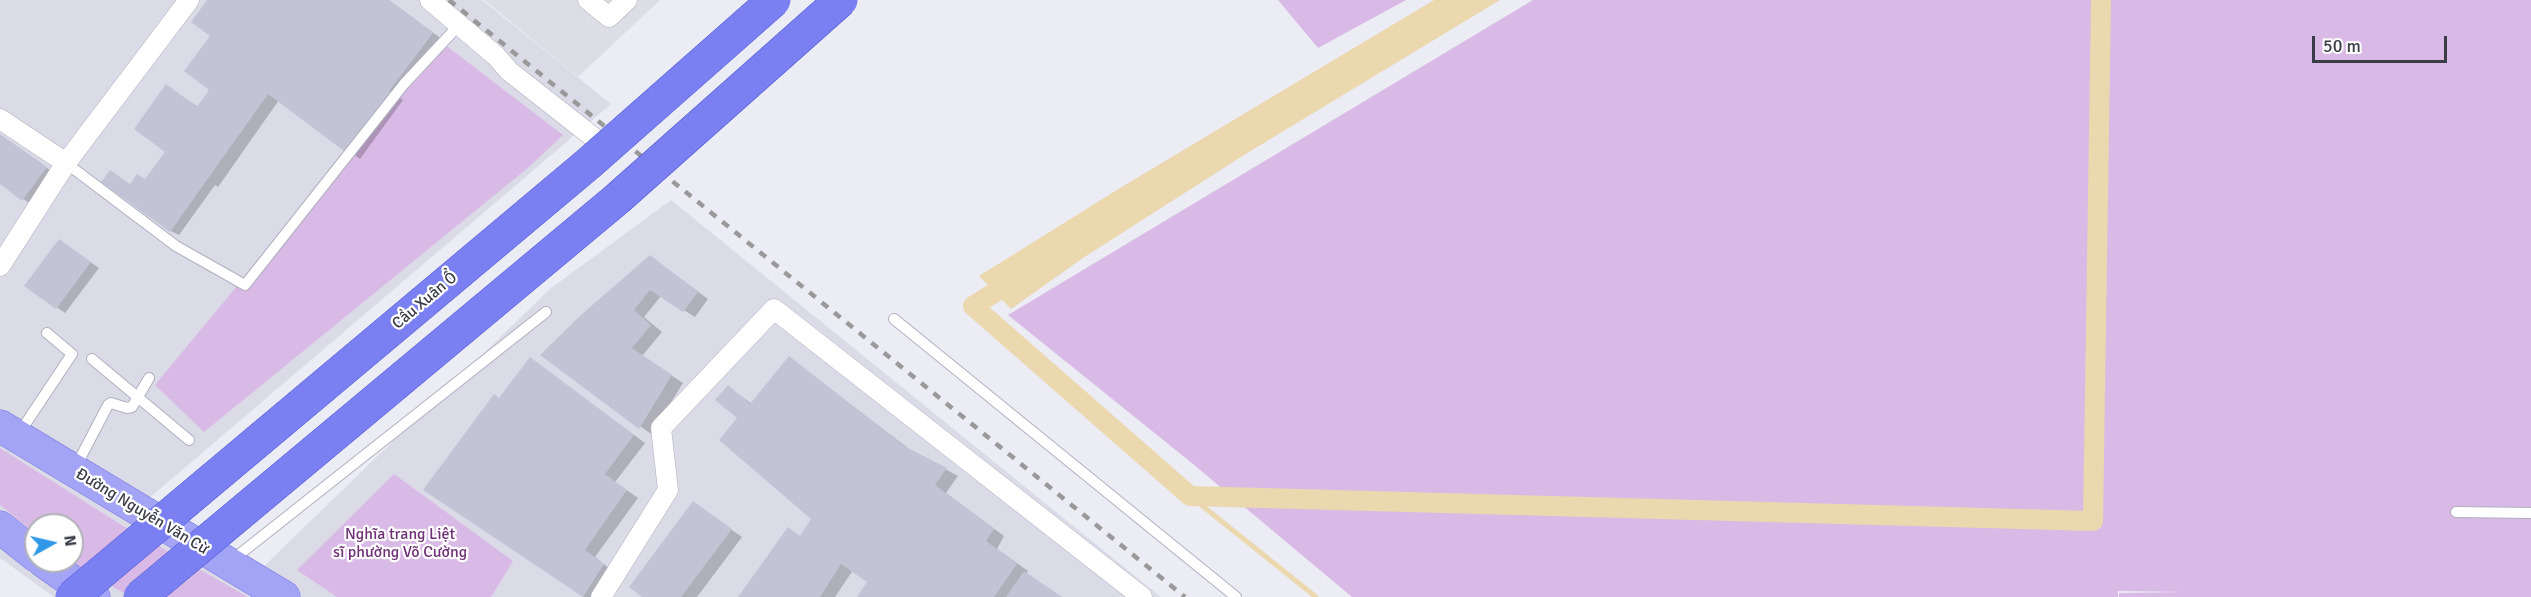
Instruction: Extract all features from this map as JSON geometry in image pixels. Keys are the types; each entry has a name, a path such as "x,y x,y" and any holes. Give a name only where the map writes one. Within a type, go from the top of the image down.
{"highway":[{"name":"Cầu Xuân Ổ","path":"72,597 588,164 774,0"},
{"path":"140,597 617,199 842,0"}],"main road":[{"name":"Đường Nguyễn Văn Cừ","path":"8,431 284,597"},
{"path":"0,527 24,546"},
{"path":"60,573 94,597"}],"street":[{"path":"0,266 66,163 189,0"},
{"path":"430,0 496,56 509,71 593,136"},
{"path":"588,0 609,17 627,0"},
{"path":"0,119 66,163"},
{"path":"601,597 668,490 661,428 774,309 1142,597"}],"lane":[{"path":"66,163 176,246 245,285 404,84 459,25"},
{"path":"229,563 546,312"},
{"path":"894,319 1236,597"},
{"path":"8,431 72,354 47,333"},
{"path":"92,359 189,440"},
{"path":"74,471 108,405 118,404 128,408 132,407 150,378"},
{"path":"2456,512 2531,513"}],"shaded area":[{"path":"0,0 482,0 611,104 147,500 260,570 550,289 671,200 1161,597 54,597 0,558"},
{"path":"484,0 660,0 578,77"},
{"path":"1434,0 1500,0 1244,155 1083,258 1011,309 979,276 1120,188"}],"green space":[{"path":"1278,0 1406,0 1318,48"},
{"path":"1533,0 2531,0 2531,597 2119,597 2119,593 2187,592 2118,591 2118,597 1352,597 1193,464 1008,315"},
{"path":"440,41 563,135 529,167 204,432 155,385"},
{"path":"0,448 120,524 248,597 131,597 84,570 84,513 24,513 24,524 0,505"},
{"name":"Nghĩa trang Liệt sĩ phường Võ Cường","path":"394,474 513,561 491,597 337,597 297,570"}],"building":[{"path":"207,0 389,0 433,33 389,91 393,93 348,154 268,94 170,232 101,182 110,170 130,184 137,174 145,179 165,152 134,129 166,84 197,107 209,90 184,71 210,36 191,22"},
{"path":"0,134 47,167 22,201 0,184"},
{"path":"59,239 91,262 56,309 24,286"},
{"path":"650,255 698,292 683,312 650,290 634,310 651,325 632,348 672,375 639,429 540,355 581,315"},
{"path":"789,356 904,446 947,468 935,485 994,529 986,541 1017,564 994,597 857,597 867,582 841,564 820,597 738,597 788,527 800,536 811,519 719,440 737,418 715,400 728,385 750,404"},
{"path":"530,357 634,435 605,474 627,490 585,550 604,564 583,597 423,490 494,394 499,398"},
{"path":"693,501 732,529 681,597 642,597 629,587"},
{"path":"1024,571 1062,597 1006,597"}],"waterway":[{"path":"1016,279 973,306 1190,496 2093,521 2101,0"},
{"path":"1190,496 1316,597"}],"railway":[{"path":"449,0 1185,597"}]}
